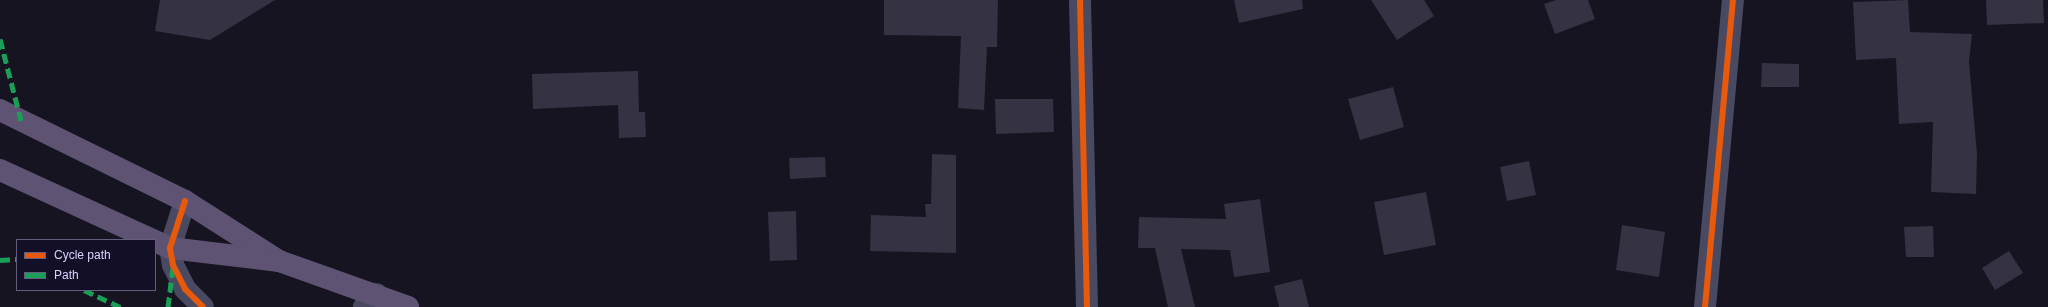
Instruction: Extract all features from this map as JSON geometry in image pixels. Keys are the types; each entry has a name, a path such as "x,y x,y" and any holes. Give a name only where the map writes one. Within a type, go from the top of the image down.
{"main road":[{"path":"0,110 185,201 279,261 371,301 408,307"},
{"path":"0,170 150,239"},
{"path":"159,243 279,261"}],"street":[{"path":"1080,0 1087,307"},
{"path":"1704,307 1733,0"},
{"path":"185,201 159,243 173,264 185,289 203,307"}],"building":[{"path":"160,0 275,0 210,40 155,31"},
{"path":"884,0 998,0 997,47 987,47 984,110 958,108 961,36 884,35"},
{"path":"1234,0 1302,0 1303,9 1239,23"},
{"path":"1371,0 1424,0 1434,16 1397,40"},
{"path":"1556,0 1588,0 1595,19 1555,34 1544,4"},
{"path":"1908,0 1910,32 1972,34 1969,62 1977,154 1976,194 1931,192 1933,122 1899,124 1896,58 1856,60 1853,2"},
{"path":"1986,0 2043,0 2044,23 1987,25"},
{"path":"1762,63 1799,64 1799,87 1761,87"},
{"path":"638,71 639,112 645,112 646,137 619,138 618,105 533,109 532,74"},
{"path":"1393,87 1404,127 1360,140 1348,99"},
{"path":"995,99 1053,99 1054,132 996,134"},
{"path":"932,154 956,155 956,253 870,251 871,215 926,217 925,204 931,204"},
{"path":"825,157 826,177 790,179 789,158"},
{"path":"1529,161 1536,195 1507,201 1500,167"},
{"path":"1426,192 1436,245 1384,255 1374,202"},
{"path":"1260,199 1270,272 1234,277 1230,250 1181,249 1195,307 1168,307 1155,248 1138,248 1139,217 1226,219 1224,204"},
{"path":"796,211 797,260 770,261 768,212"},
{"path":"1622,225 1665,232 1659,277 1616,270"},
{"path":"1933,226 1934,257 1906,257 1904,227"},
{"path":"2009,251 2023,273 1995,290 1982,268"},
{"path":"1302,279 1309,307 1279,307 1274,286"}],"marked path":[{"path":"0,39 21,120"},
{"path":"0,260 16,259"},
{"path":"168,307 173,267"},
{"path":"86,291 120,307"}],"cycle path":[{"path":"1080,0 1087,307"},
{"path":"1705,307 1733,0"},
{"path":"185,201 170,248 173,265 185,289 203,307"}]}
